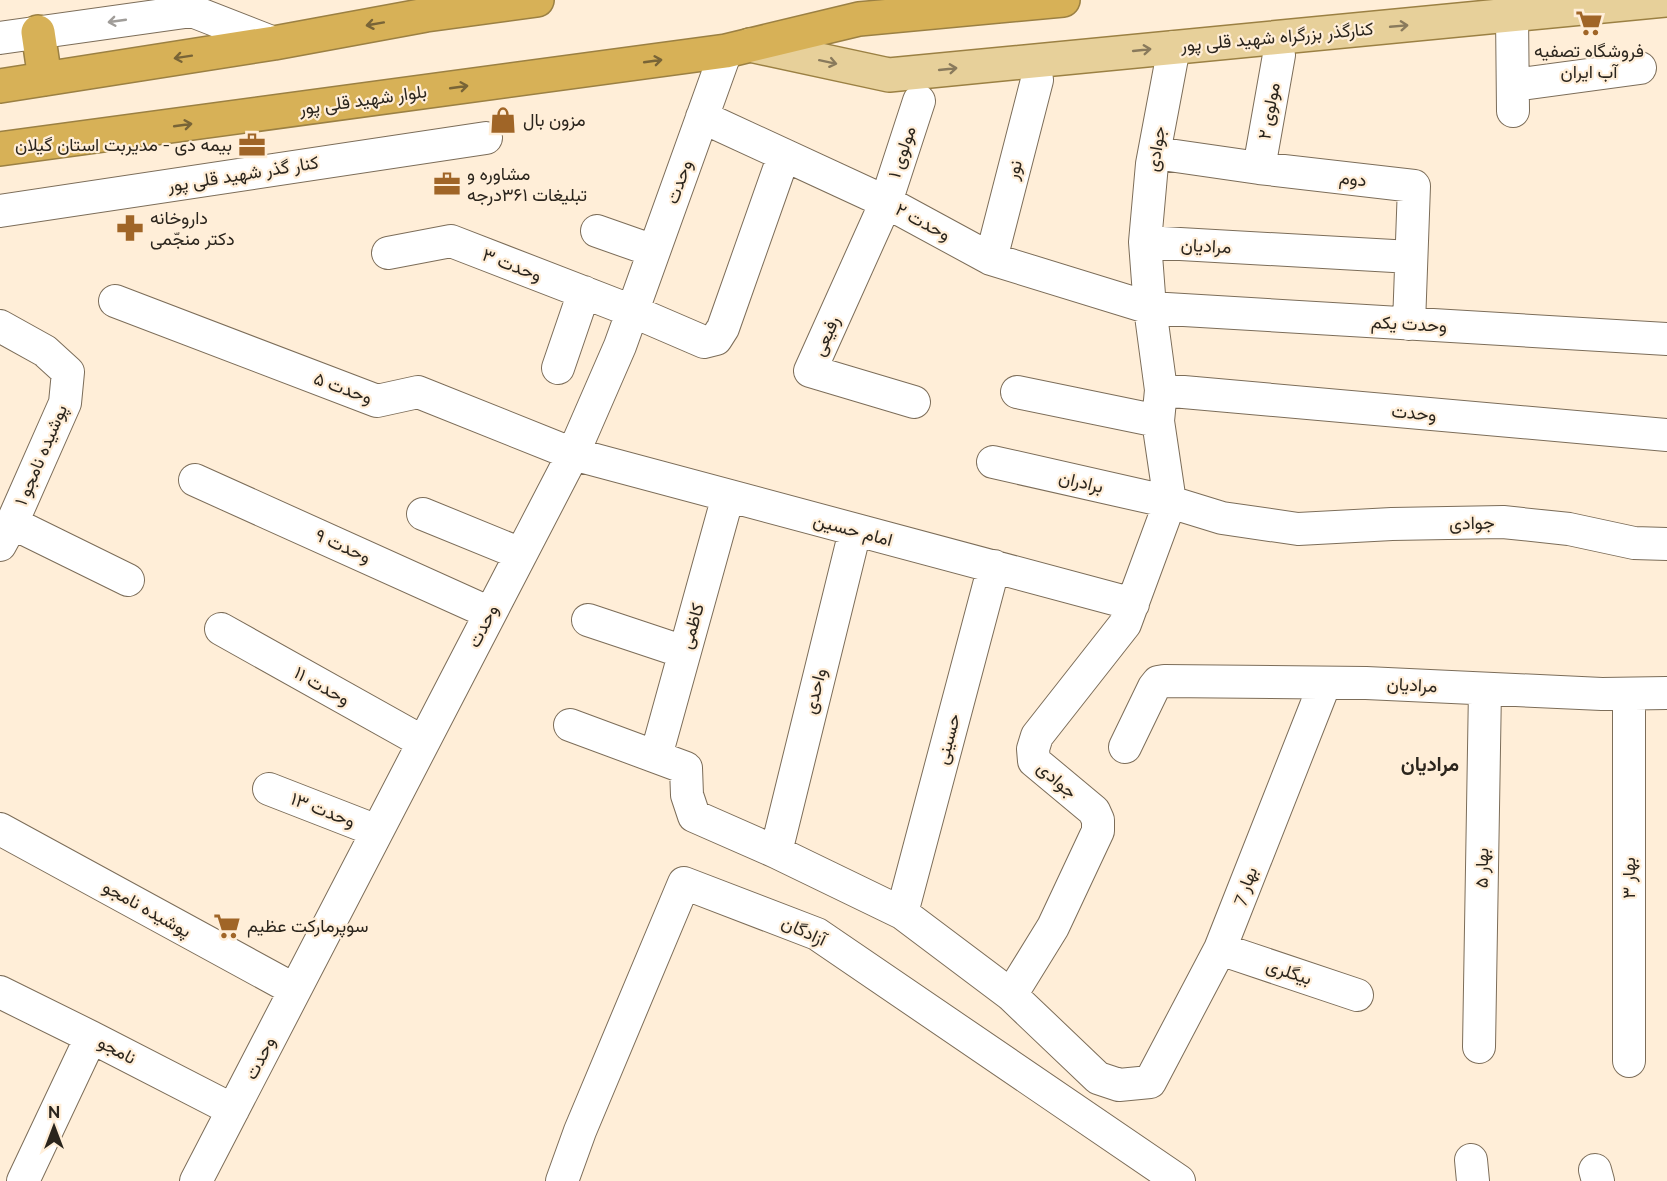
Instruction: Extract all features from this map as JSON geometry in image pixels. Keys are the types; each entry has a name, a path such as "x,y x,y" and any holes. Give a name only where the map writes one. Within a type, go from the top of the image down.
{"highway":[{"path":"0,86 274,43 426,7 537,0"},
{"name":"بلوار شهید قلی پور","path":"0,150 738,48 859,19 1063,0"},
{"path":"38,32 45,79"}],"main road":[{"name":"کنارگذر بزرگراه شهید قلی پور","path":"738,48 890,75 1512,15 1617,2 1665,0"}],"street":[{"path":"0,38 192,11 274,43"},
{"path":"1512,15 1513,98 1640,68"},
{"name":"جوادی","path":"1011,995 1053,927 1098,831 1098,820 1094,812 1034,761 1032,749 1037,736 1125,624 1170,502 1145,242 1155,153 1174,47"},
{"name":"وحدت","path":"196,1181 573,454 620,346 702,117 738,48"},
{"name":"مولوی ۲","path":"1259,168 1279,55"},
{"name":"نور","path":"991,259 1037,80"},
{"name":"مولوی ۱","path":"886,202 919,100"},
{"name":"وحدت ۲","path":"702,117 886,202 991,259 1150,308"},
{"name":"کنار گذر شهید قلی پور","path":"0,211 486,138"},
{"name":"دوم","path":"1155,153 1414,186 1409,324"},
{"name":"وحدت ۳","path":"388,253 451,242 584,292 704,342 716,339 723,328 784,155"},
{"name":"رفیعی","path":"886,202 810,372 914,402"},
{"path":"597,231 654,251"},
{"name":"مرادیان","path":"1145,242 1411,257"},
{"path":"558,368 584,292"},
{"name":"وحدت ۵","path":"115,302 377,402 418,392 573,454"},
{"name":"وحدت یکم","path":"1150,308 1409,324 1665,347"},
{"name":"پوشیده نامجو ۱","path":"0,327 45,351 68,372 65,403 6,534"},
{"name":"وحدت","path":"1017,392 1160,405 1667,435"},
{"name":"امام حسین","path":"573,454 1133,604"},
{"name":"برادران","path":"993,462 1170,502"},
{"name":"وحدت ۹","path":"195,480 490,613"},
{"name":"کاظمی","path":"656,756 728,496"},
{"name":"جوادی","path":"1170,502 1222,518 1298,529 1503,522 1569,529 1634,543 1667,544"},
{"path":"423,514 521,554"},
{"name":"واحدی","path":"776,852 855,531"},
{"path":"6,534 128,580"},
{"name":"حسینی","path":"902,913 994,566"},
{"path":"588,620 684,652"},
{"name":"وحدت ۱۱","path":"221,629 423,742"},
{"name":"مرادیان","path":"1125,747 1154,687 1158,682 1164,681 1366,683 1602,694 1667,693"},
{"name":"بهار 7","path":"1011,995 1098,1078 1119,1085 1150,1082 1220,949 1325,683"},
{"name":"بهار ۵","path":"1479,1047 1485,689"},
{"name":"بهار ۳","path":"1629,694 1629,1061"},
{"path":"570,725 686,768 687,795 694,816 776,852 902,913 1011,995"},
{"name":"وحدت ۱۳","path":"269,789 377,831"},
{"name":"پوشیده نامجو","path":"0,829 295,990"},
{"name":"آزادگان","path":"562,1181 580,1131 684,883 817,934 1179,1181"},
{"name":"بیگلری","path":"1220,949 1357,995"},
{"name":"نامجو","path":"0,992 232,1110"},
{"path":"23,1181 91,1037"},
{"path":"0,1176 9,1181"}],"place":[{"name":"فروشگاه تصفیه آب ایران","path":"1589,23"},
{"name":"مزون بال","path":"503,120"},
{"name":"بیمه دی - مدیربت استان گیلان","path":"252,145"},
{"name":"مشاوره و تبلیغات ۳۶۱درجه","path":"447,184"},
{"name":"داروخانه دکتر منجّمی","path":"130,228"},
{"name":"سوپرمارکت عظیم","path":"227,926"}],"district":[{"name":"مرادیان","path":"1430,764"}]}
